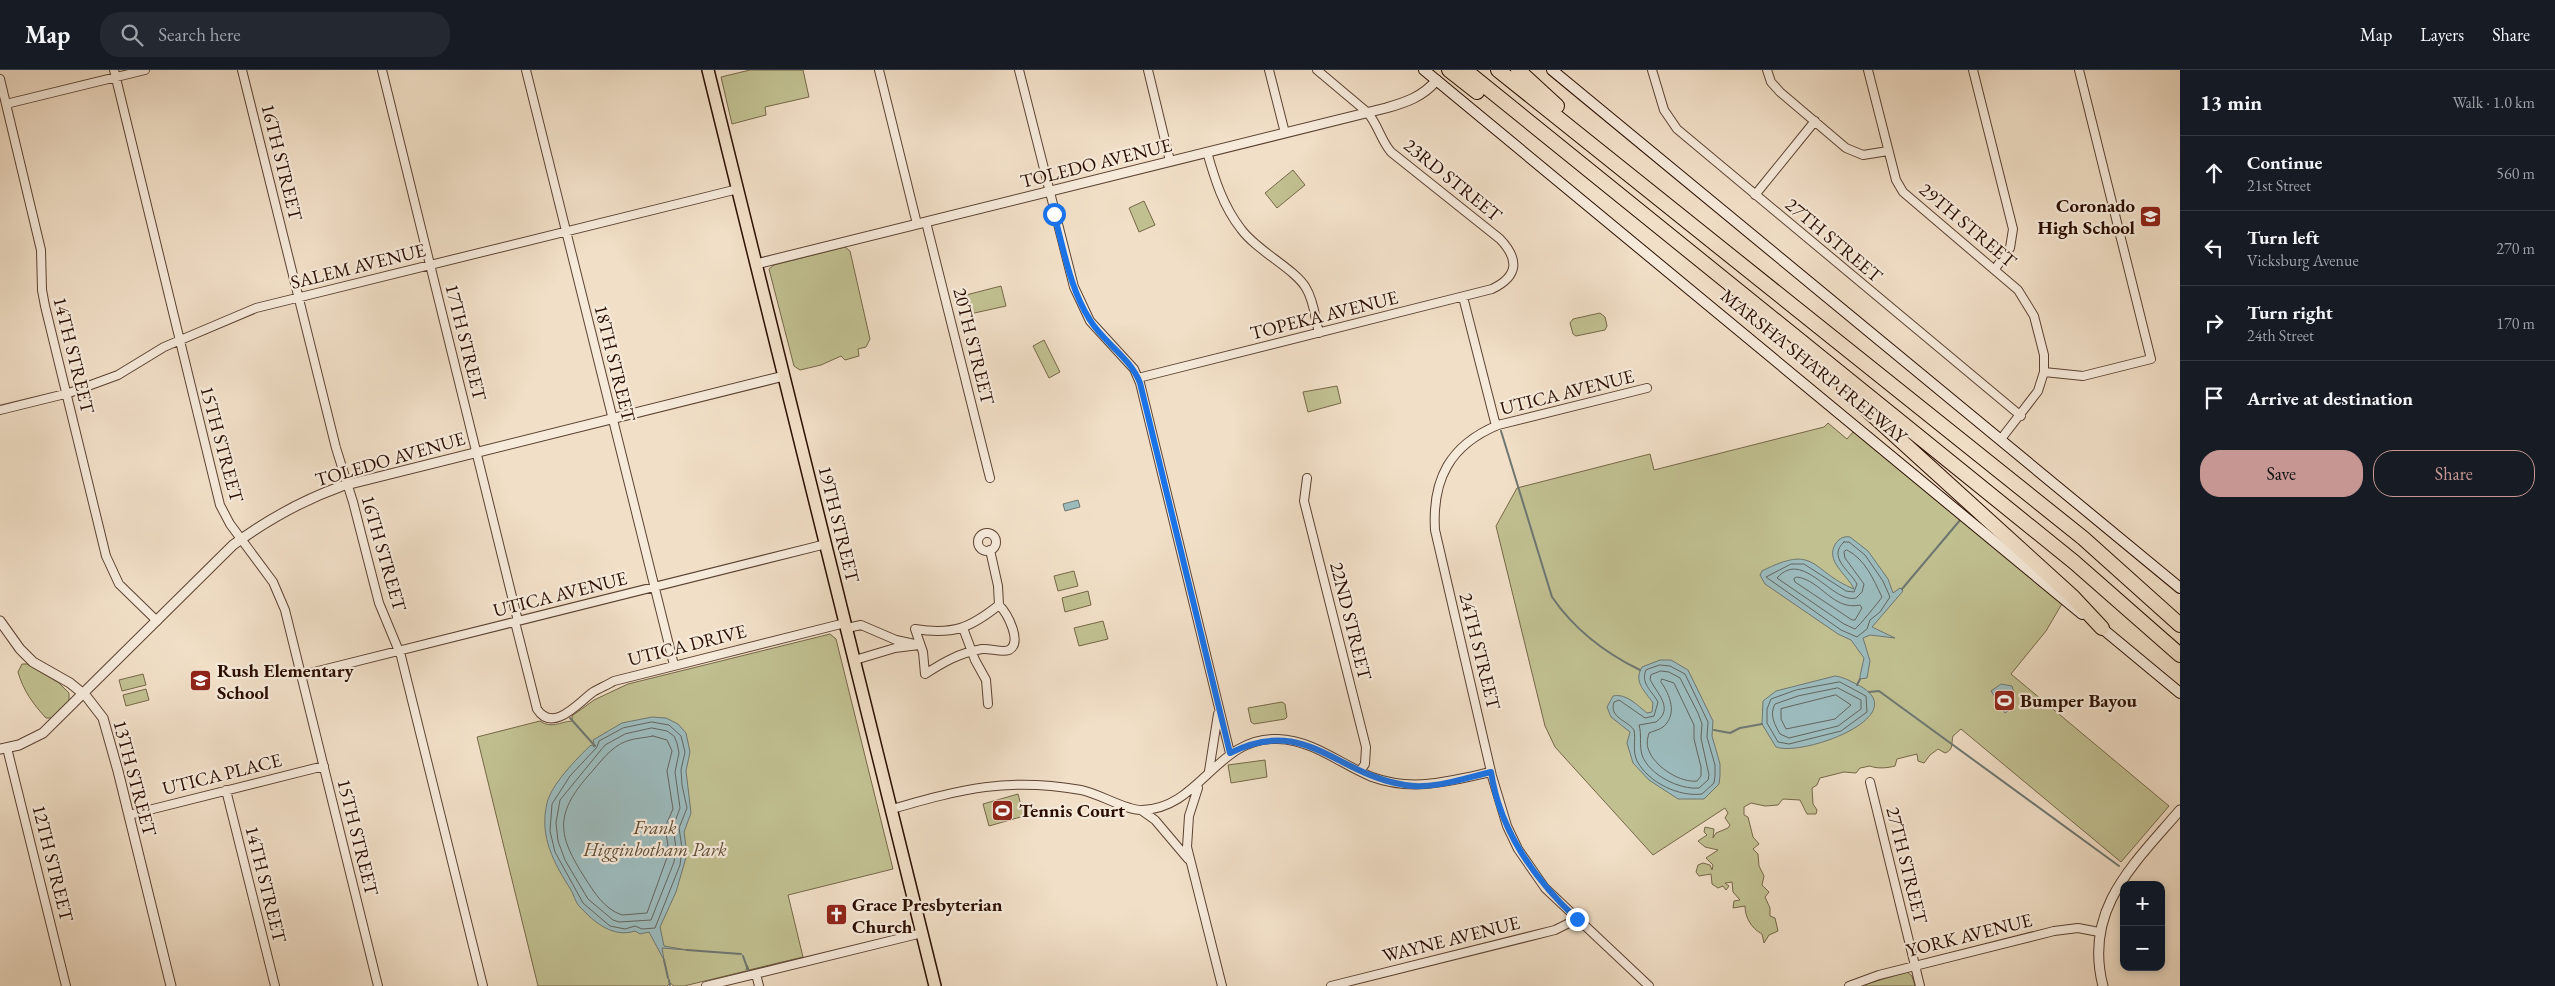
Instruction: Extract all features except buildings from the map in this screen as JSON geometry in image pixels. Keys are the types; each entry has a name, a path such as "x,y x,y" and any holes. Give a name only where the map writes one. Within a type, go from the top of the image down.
{"highway":[{"path":"1449,70 1525,129 1561,146"},
{"name":"MARSHA SHARP FREEWAY","path":"1465,70 1561,146 1818,358 2074,562 2180,655"},
{"name":"MARSHA SHARP FREEWAY","path":"1498,70 2083,538 2180,625"},
{"path":"1518,70 1640,183"},
{"path":"1818,358 1830,377 2073,597 2102,628"}],"main road":[{"name":"19TH STREET","path":"708,70 936,986"},
{"name":"MARSHA SHARP FREEWAY","path":"1424,70 1907,467 2064,600 2102,628 2180,693"},
{"path":"1552,70 2180,588"}],"street":[{"path":"6,104 115,74 145,70"},
{"name":"16TH STREET","path":"242,70 336,448 348,485 379,602 399,651 483,986"},
{"name":"17TH STREET","path":"382,70 477,452 536,707 540,714 546,718"},
{"name":"18TH STREET","path":"526,70 674,665"},
{"name":"20TH STREET","path":"880,70 990,478"},
{"path":"1019,70 1048,191 1074,287 1090,321 1125,358 1138,378 1230,753"},
{"path":"1148,70 1170,161"},
{"path":"1269,70 1285,133"},
{"path":"1317,70 1367,112"},
{"name":"27TH STREET","path":"1652,70 1664,110 1669,119 1689,139 2020,416"},
{"path":"1767,70 1772,82 1780,92 1846,148 1855,153 1870,155 1888,151"},
{"name":"29TH STREET","path":"1868,70 1896,180 1903,192 2018,290 2034,316 2044,355 2044,372"},
{"path":"1973,70 2013,229 2010,248 1995,269"},
{"path":"2001,439 2038,391 2044,372 2062,376 2083,376 2151,360 2078,70"},
{"name":"15TH STREET","path":"115,74 178,340 222,511 273,582 281,599 302,675 378,986"},
{"name":"14TH STREET","path":"0,79 41,250 42,290 112,571 130,597 156,621"},
{"name":"TOLEDO AVENUE","path":"756,264 1367,112 1417,98 1437,80"},
{"name":"23RD STREET","path":"1367,112 1373,119 1383,142 1391,152 1500,239 1512,252 1514,266 1512,272"},
{"path":"1755,195 1815,121"},
{"path":"1207,152 1224,203 1241,230 1262,251 1299,279 1307,288 1319,333"},
{"name":"SALEM AVENUE","path":"0,410 67,394 118,375 178,340 242,313 565,230 738,189"},
{"name":"TOPEKA AVENUE","path":"1138,378 1463,296 1502,284 1512,272"},
{"path":"1463,296 1496,426"},
{"name":"TOLEDO AVENUE","path":"4,748 32,740 43,733 241,539 273,518 305,501 348,485 784,376"},
{"name":"UTICA AVENUE","path":"1496,426 1647,388"},
{"name":"24TH STREET","path":"1496,426 1477,436 1458,450 1446,468 1438,487 1434,508 1435,530 1491,772 1507,826 1518,850 1545,888 1649,986"},
{"name":"22ND STREET","path":"1307,478 1304,501 1366,747 1365,764 1360,770"},
{"name":"UTICA AVENUE","path":"302,675 826,544"},
{"path":"990,550 998,586 999,605 1012,627 1014,640 1012,646 1006,651 990,648 972,651 949,659 925,674 923,652 915,629 947,630 964,628 981,620 999,605"},
{"name":"13TH STREET","path":"0,622 20,649 34,662 70,683 83,694 103,718 108,730 170,986"},
{"name":"UTICA DRIVE","path":"546,718 554,719 562,716 594,692 614,681 674,665 846,626 861,625 896,640 919,645"},
{"path":"964,628 972,651 986,680 988,704"},
{"path":"855,660 895,648 919,645"},
{"path":"1209,772 1219,707"},
{"path":"1222,986 1190,861 1188,847 1189,816 1194,796 1200,784 1209,772 1230,753 1257,742 1278,739 1302,744 1372,776 1407,786 1434,784 1491,772"},
{"name":"12TH STREET","path":"4,748 66,986"},
{"name":"UTICA PLACE","path":"129,815 324,766"},
{"name":"27TH STREET","path":"1870,782 1920,986"},
{"path":"892,809 967,789 998,784 1023,783 1083,791 1141,810 1155,820 1190,861"},
{"path":"1141,810 1161,805 1188,794 1200,784"},
{"name":"14TH STREET","path":"226,790 275,986"},
{"path":"2103,986 2098,956 2099,932 2108,904 2120,883 2180,810"},
{"name":"WAYNE AVENUE","path":"1332,986 1555,930 1577,919"},
{"name":"YORK AVENUE","path":"1849,986 1871,977 1915,965 2054,931 2078,928 2099,932"},
{"path":"706,986 922,933"},
{"path":"756,974 759,986"}],"green space":[{"path":"750,70 803,70 809,97 765,107 766,115 732,124 721,77"},
{"path":"1293,170 1305,185 1277,208 1265,193"},
{"path":"1144,201 1155,225 1139,232 1129,208"},
{"path":"845,247 850,251 870,339 866,347 858,349 859,356 845,360 841,356 821,365 800,370 794,366 769,269 774,265"},
{"path":"1001,286 1006,306 970,314 966,295"},
{"path":"1600,313 1605,317 1607,326 1605,330 1576,336 1573,334 1570,323 1573,319"},
{"path":"1044,340 1060,372 1049,378 1033,346"},
{"path":"1337,386 1341,403 1308,412 1303,392"},
{"path":"1828,423 1847,439 1854,431 2063,602 2046,631 2011,674 2169,806 2121,862 1961,729 1953,736 1952,746 1948,752 1945,753 1938,749 1924,763 1918,761 1917,754 1897,759 1895,766 1892,767 1879,768 1870,766 1860,768 1856,773 1844,772 1820,778 1817,785 1812,788 1813,804 1817,810 1816,814 1807,814 1800,800 1783,799 1778,805 1765,806 1751,803 1744,807 1744,815 1748,817 1753,837 1759,844 1753,849 1758,854 1759,866 1764,876 1762,885 1769,892 1765,897 1770,908 1770,916 1775,918 1778,931 1769,935 1764,943 1762,934 1749,922 1745,906 1733,908 1734,901 1740,900 1733,892 1732,882 1725,883 1729,886 1726,890 1723,886 1718,888 1712,884 1711,874 1699,876 1696,872 1698,865 1703,863 1710,865 1712,870 1713,865 1706,858 1718,850 1705,847 1698,841 1707,835 1704,832 1705,827 1714,829 1713,838 1716,833 1728,828 1730,825 1725,818 1728,813 1725,808 1653,855 1555,747 1545,726 1496,526 1517,488 1650,454 1654,470 1824,427"},
{"path":"1074,571 1078,586 1058,591 1054,576"},
{"path":"1088,591 1091,605 1065,612 1062,598"},
{"path":"1103,621 1108,639 1079,646 1074,628"},
{"name":"Frank Higginbotham Park","path":"830,634 836,639 893,869 788,895 803,957 749,970 747,965 746,971 684,986 674,986 670,983 667,986 538,986 477,737 540,721 552,725 572,721 572,716 594,700 628,684"},
{"path":"22,664 27,664 59,683 69,693 69,700 51,718 46,718 26,691 18,672"},
{"path":"143,674 146,685 122,691 119,680"},
{"path":"146,689 149,700 126,706 123,695"},
{"path":"1282,702 1285,704 1287,717 1285,719 1254,724 1251,722 1248,708"},
{"path":"1265,760 1267,777 1231,783 1228,765"},
{"name":"Tennis Court","path":"1018,794 1024,816 989,826 983,804"},
{"path":"1907,972 1912,976 1915,986 1860,986"}],"water":[{"path":"1078,500 1080,507 1065,511 1063,504"},
{"path":"1844,537 1850,537 1868,551 1888,579 1893,593 1900,588 1903,591 1872,627 1895,638 1870,635 1863,638 1870,661 1867,678 1860,679 1864,658 1851,640 1838,634 1765,584 1760,575 1762,571 1780,563 1793,559 1804,560 1854,589 1838,567 1833,556 1836,543"},
{"path":"1660,660 1671,660 1688,670 1713,721 1712,736 1720,764 1720,776 1719,784 1704,799 1678,799 1649,780 1633,763 1627,743 1630,732 1611,717 1607,707 1613,696 1622,696 1631,700 1647,713 1652,712 1653,703 1641,686 1639,677 1642,667"},
{"path":"1835,676 1860,686 1873,698 1873,710 1864,721 1848,732 1829,740 1808,746 1776,747 1762,724 1763,701 1776,691"},
{"name":"Bumper Bayou","path":"2001,684 2012,686 2014,693 2008,705 2009,710 2005,713 1991,691"},
{"path":"652,717 666,718 678,724 686,733 690,752 686,771 691,813 684,832 687,854 676,892 660,927 664,946 687,950 662,948 664,960 649,932 640,934 635,931 627,933 612,931 598,923 580,907 554,860 545,827 545,815 549,796 565,772 585,750 591,745 595,747 593,740 622,723"}],"waterway":[{"path":"1501,431 1552,597 1580,630 1603,648 1640,670"},
{"path":"1902,589 1961,519"},
{"path":"1857,685 1860,679"},
{"path":"1869,692 1879,691 2119,866"},
{"path":"570,718 595,746"},
{"path":"1714,730 1730,733 1740,728 1762,724"},
{"path":"687,950 741,954"},
{"path":"743,956 748,970"},
{"path":"664,960 668,978"},
{"path":"669,980 670,986"}],"place":[{"name":"Coronado High School","path":"2151,216"},
{"name":"Rush Elementary School","path":"201,681"},
{"name":"Bumper Bayou","path":"2004,700"},
{"name":"Tennis Court","path":"1003,810"},
{"name":"Grace Presbyterian Church","path":"836,915"}],"route":[{"path":"1054,214 1074,287 1081,304 1090,321 1135,371 1140,383 1230,753 1257,742 1278,739 1292,741 1338,759 1372,776 1407,786 1434,784 1491,772 1500,806 1518,850 1545,888 1577,919"}]}
